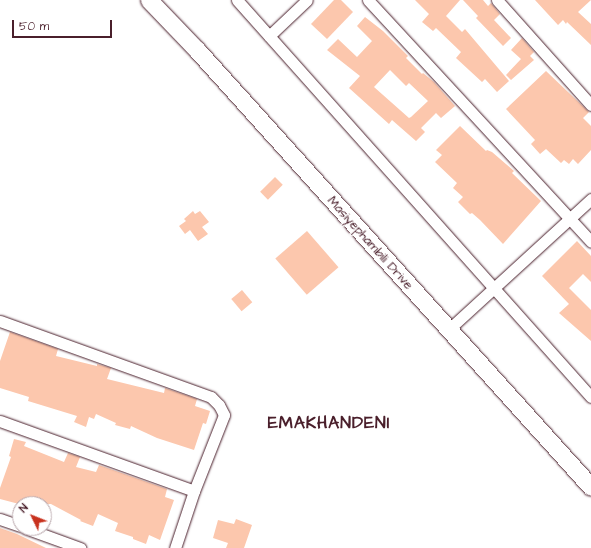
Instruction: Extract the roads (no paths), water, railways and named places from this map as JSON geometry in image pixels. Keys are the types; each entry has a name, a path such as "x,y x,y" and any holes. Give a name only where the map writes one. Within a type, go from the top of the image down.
{"main road":[{"name":"Masiyephambili Drive","path":"149,0 202,56 448,330 591,486"}],"street":[{"path":"237,0 591,397"},
{"path":"269,36 307,0"},
{"path":"368,0 591,242"},
{"path":"497,0 591,105"},
{"path":"448,330 591,198"},
{"path":"0,321 215,400 224,415 194,491 175,548"},
{"path":"0,421 194,491"},
{"path":"0,519 12,523"},
{"path":"47,536 80,548"}],"district":[{"name":"EMAKHANDENI","path":"329,424"}]}
